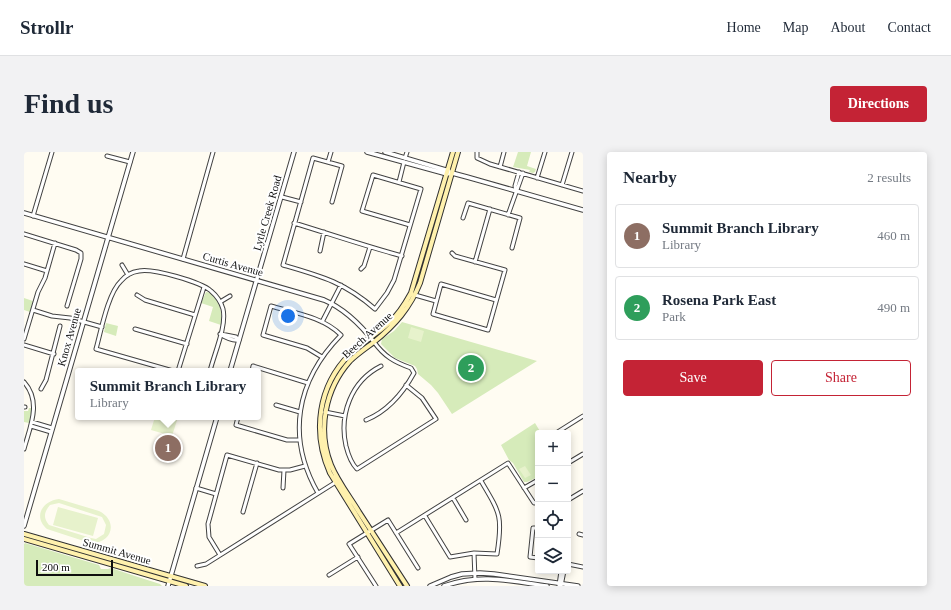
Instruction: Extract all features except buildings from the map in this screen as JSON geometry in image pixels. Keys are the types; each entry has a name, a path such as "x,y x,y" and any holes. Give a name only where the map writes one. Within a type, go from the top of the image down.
{"main road":[{"name":"Beech Avenue","path":"337,481 325,443 324,433 325,412 330,394 342,370 392,320 411,293 453,152"},
{"name":"Beech Avenue","path":"400,586 369,532 326,464 320,444 319,421 322,404 328,386 338,368 350,354 397,321 404,313 415,295 458,152"},
{"name":"Beech Avenue","path":"369,532 407,586"},
{"name":"Summit Avenue","path":"24,534 205,586"},
{"name":"Summit Avenue","path":"24,539 168,584 186,586"}],"street":[{"path":"33,216 52,152"},
{"name":"Knox Avenue","path":"24,526 133,152"},
{"path":"183,259 213,152"},
{"name":"Lytle Creek Road","path":"231,368 294,152"},
{"path":"328,162 331,152"},
{"path":"367,152 452,173 583,210"},
{"path":"385,152 447,172"},
{"path":"405,158 407,152"},
{"path":"478,152 477,158 500,167 583,191"},
{"path":"500,167 504,152"},
{"path":"537,178 545,152"},
{"path":"562,185 572,152"},
{"path":"107,156 130,162"},
{"path":"332,202 342,166 313,158 283,265 320,276 341,285 375,309 391,287 402,256 421,189 373,175 362,212 410,225"},
{"path":"399,182 404,162"},
{"path":"508,214 518,188 521,173"},
{"path":"282,196 301,202"},
{"path":"463,218 468,203 520,218 512,248"},
{"path":"475,262 490,209"},
{"name":"Curtis Avenue","path":"24,213 320,298 332,303 353,318 386,356 395,362 411,368 413,374 406,385"},
{"path":"294,223 402,256"},
{"path":"320,252 324,232"},
{"path":"24,234 76,250 81,253 81,259 67,306"},
{"path":"24,339 39,289 45,278 55,244"},
{"path":"361,269 364,266 370,247"},
{"path":"452,253 454,256 505,270 488,330 433,314 441,284 496,300"},
{"path":"24,264 47,271"},
{"path":"122,265 128,275"},
{"path":"162,368 96,349 115,288 120,281 128,275 138,271 154,271 195,283 211,291 220,302 224,318 211,368"},
{"path":"322,322 341,285"},
{"path":"179,368 204,287"},
{"path":"137,295 145,300 195,315"},
{"path":"415,295 436,301"},
{"path":"220,302 230,296"},
{"path":"318,493 305,466 300,440 300,412 304,395 313,371 322,357 341,335 322,322 271,306 263,335 309,349 322,357"},
{"path":"33,310 52,316 83,321 102,328"},
{"path":"41,389 46,380 54,354 60,326"},
{"path":"135,329 187,344"},
{"path":"220,334 235,341 239,340"},
{"path":"24,345 54,354"},
{"path":"366,420 387,407 406,385 422,398 436,419 357,469 351,459 347,447 344,430 345,416 350,399 359,383 370,372 381,366"},
{"path":"261,368 308,383"},
{"path":"24,382 32,394 35,408 24,449"},
{"path":"276,405 300,412"},
{"path":"325,412 345,416"},
{"path":"561,430 583,416"},
{"path":"168,584 216,420"},
{"path":"237,420 236,425 287,440 300,440"},
{"path":"31,424 52,430"},
{"path":"571,461 583,454"},
{"path":"220,555 210,540 208,522 227,455 284,470 305,466"},
{"path":"243,512 257,463"},
{"path":"396,533 508,463 535,503"},
{"path":"283,488 284,470"},
{"path":"197,566 206,564 337,481"},
{"path":"425,516 450,557 474,553 497,554 501,533 500,518 495,503 481,481"},
{"path":"524,488 535,482"},
{"path":"196,488 216,494"},
{"path":"571,498 583,491"},
{"path":"453,498 466,520"},
{"path":"376,586 349,544 388,520 418,568"},
{"path":"535,528 533,528 530,557 535,558"},
{"path":"579,534 583,535"},
{"path":"474,553 475,578"},
{"path":"329,575 358,557"},
{"path":"571,565 583,567"},
{"path":"430,586 452,577 474,573 494,574 560,585 578,586"},
{"path":"560,585 561,574"},
{"path":"560,585 563,574"},
{"path":"444,586 457,581 475,578 493,578 547,586"}],"green space":[{"path":"518,152 531,152 527,166 536,169 535,172 533,173 529,172 530,170 513,167"},
{"path":"206,292 210,293 217,300 221,310 221,325 209,321 213,307 201,303"},
{"path":"24,298 33,301 30,312 24,310"},
{"path":"402,322 537,361 452,414 438,393 418,374 415,366 395,358 381,344 382,339 394,331"},
{"path":"106,323 118,326 116,336 104,332"},
{"path":"411,327 424,331 421,342 408,338"},
{"path":"29,408 32,408 29,423 24,422 24,411 28,411"},
{"path":"154,420 177,420 172,436 151,430"},
{"path":"535,423 539,430 535,430 535,478 524,482 501,445"},
{"path":"525,466 531,475 525,478 519,469"},
{"path":"59,499 99,511 109,520 111,526 108,536 104,540 90,543 47,529 41,520 41,510 53,500","holes":["59,503 102,517 106,525 104,534 96,539 49,525 45,515 46,510 50,505"]},
{"path":"58,507 98,518 93,536 53,525"},
{"path":"25,543 99,565 101,569 111,568 160,584 162,586 24,586"}],"place":[{"name":"Rosena Park East","path":"471,368"},
{"name":"Summit Branch Library","path":"168,448"}]}
